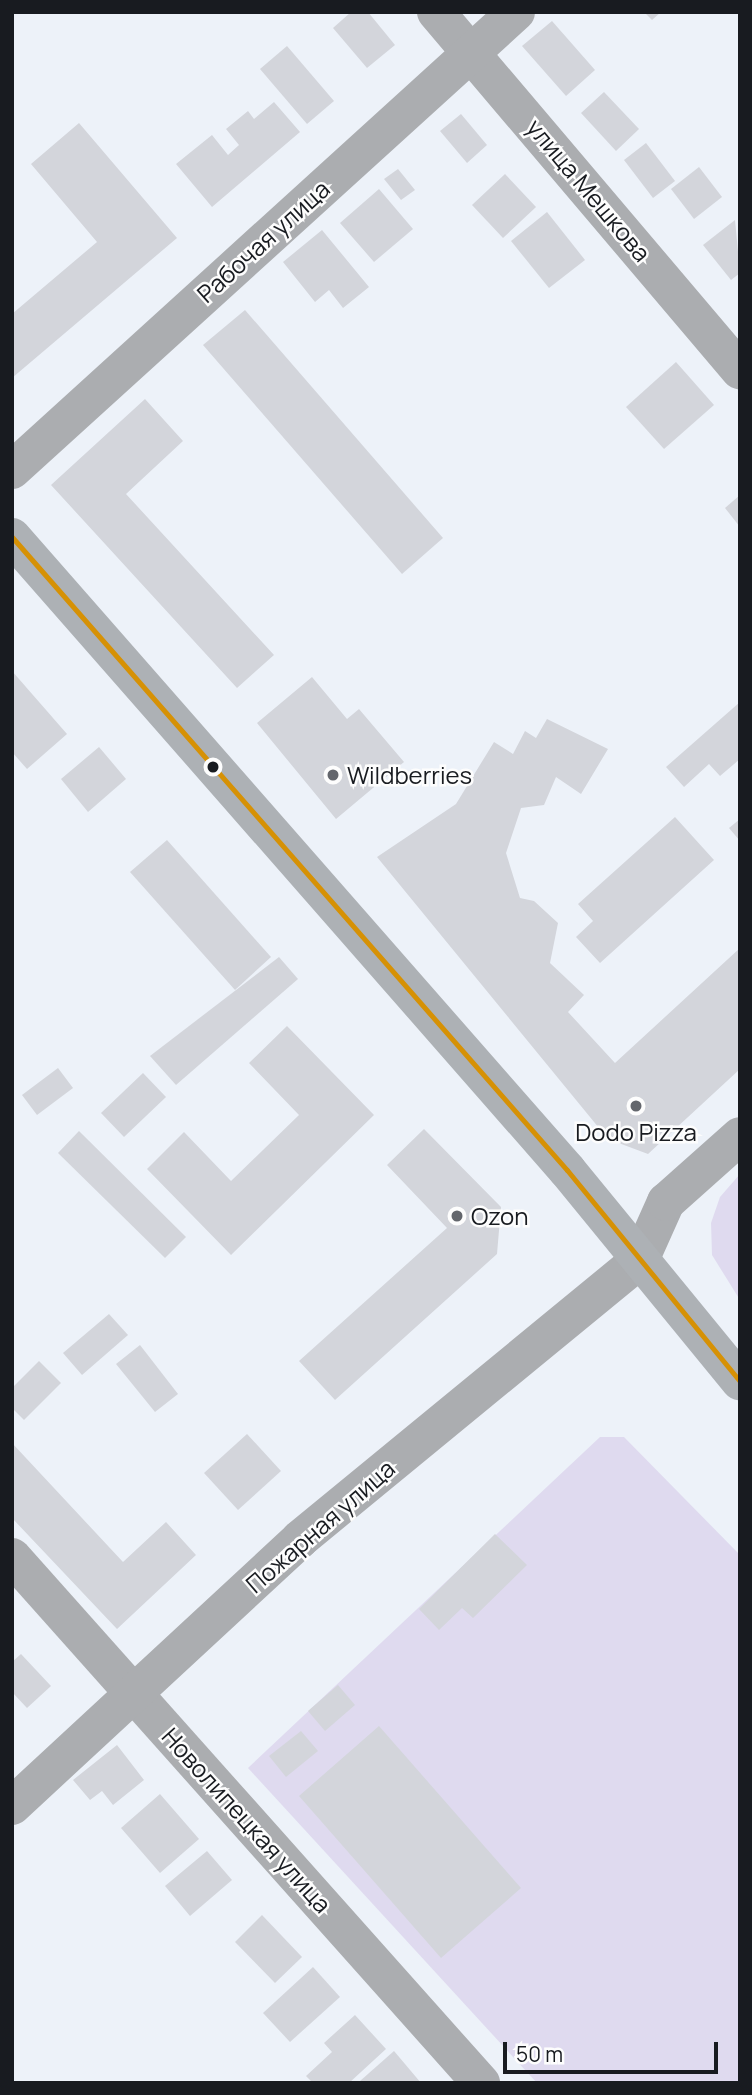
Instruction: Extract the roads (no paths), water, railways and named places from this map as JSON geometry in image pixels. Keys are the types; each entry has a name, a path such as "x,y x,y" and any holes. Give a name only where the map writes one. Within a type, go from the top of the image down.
{"main road":[{"path":"12,537 640,1260 740,1381"}],"street":[{"name":"улица Мешкова","path":"436,12 740,370"},
{"name":"Рабочая улица","path":"12,470 516,12"},
{"path":"640,1260 666,1202 740,1136"},
{"name":"Пожарная улица","path":"12,1807 300,1539 640,1260"},
{"name":"Новолипецкая улица","path":"12,1557 481,2083"}],"place":[{"name":"Wildberries","path":"333,775"},
{"name":"Dodo Pizza","path":"636,1106"},
{"name":"Ozon","path":"457,1216"}]}
